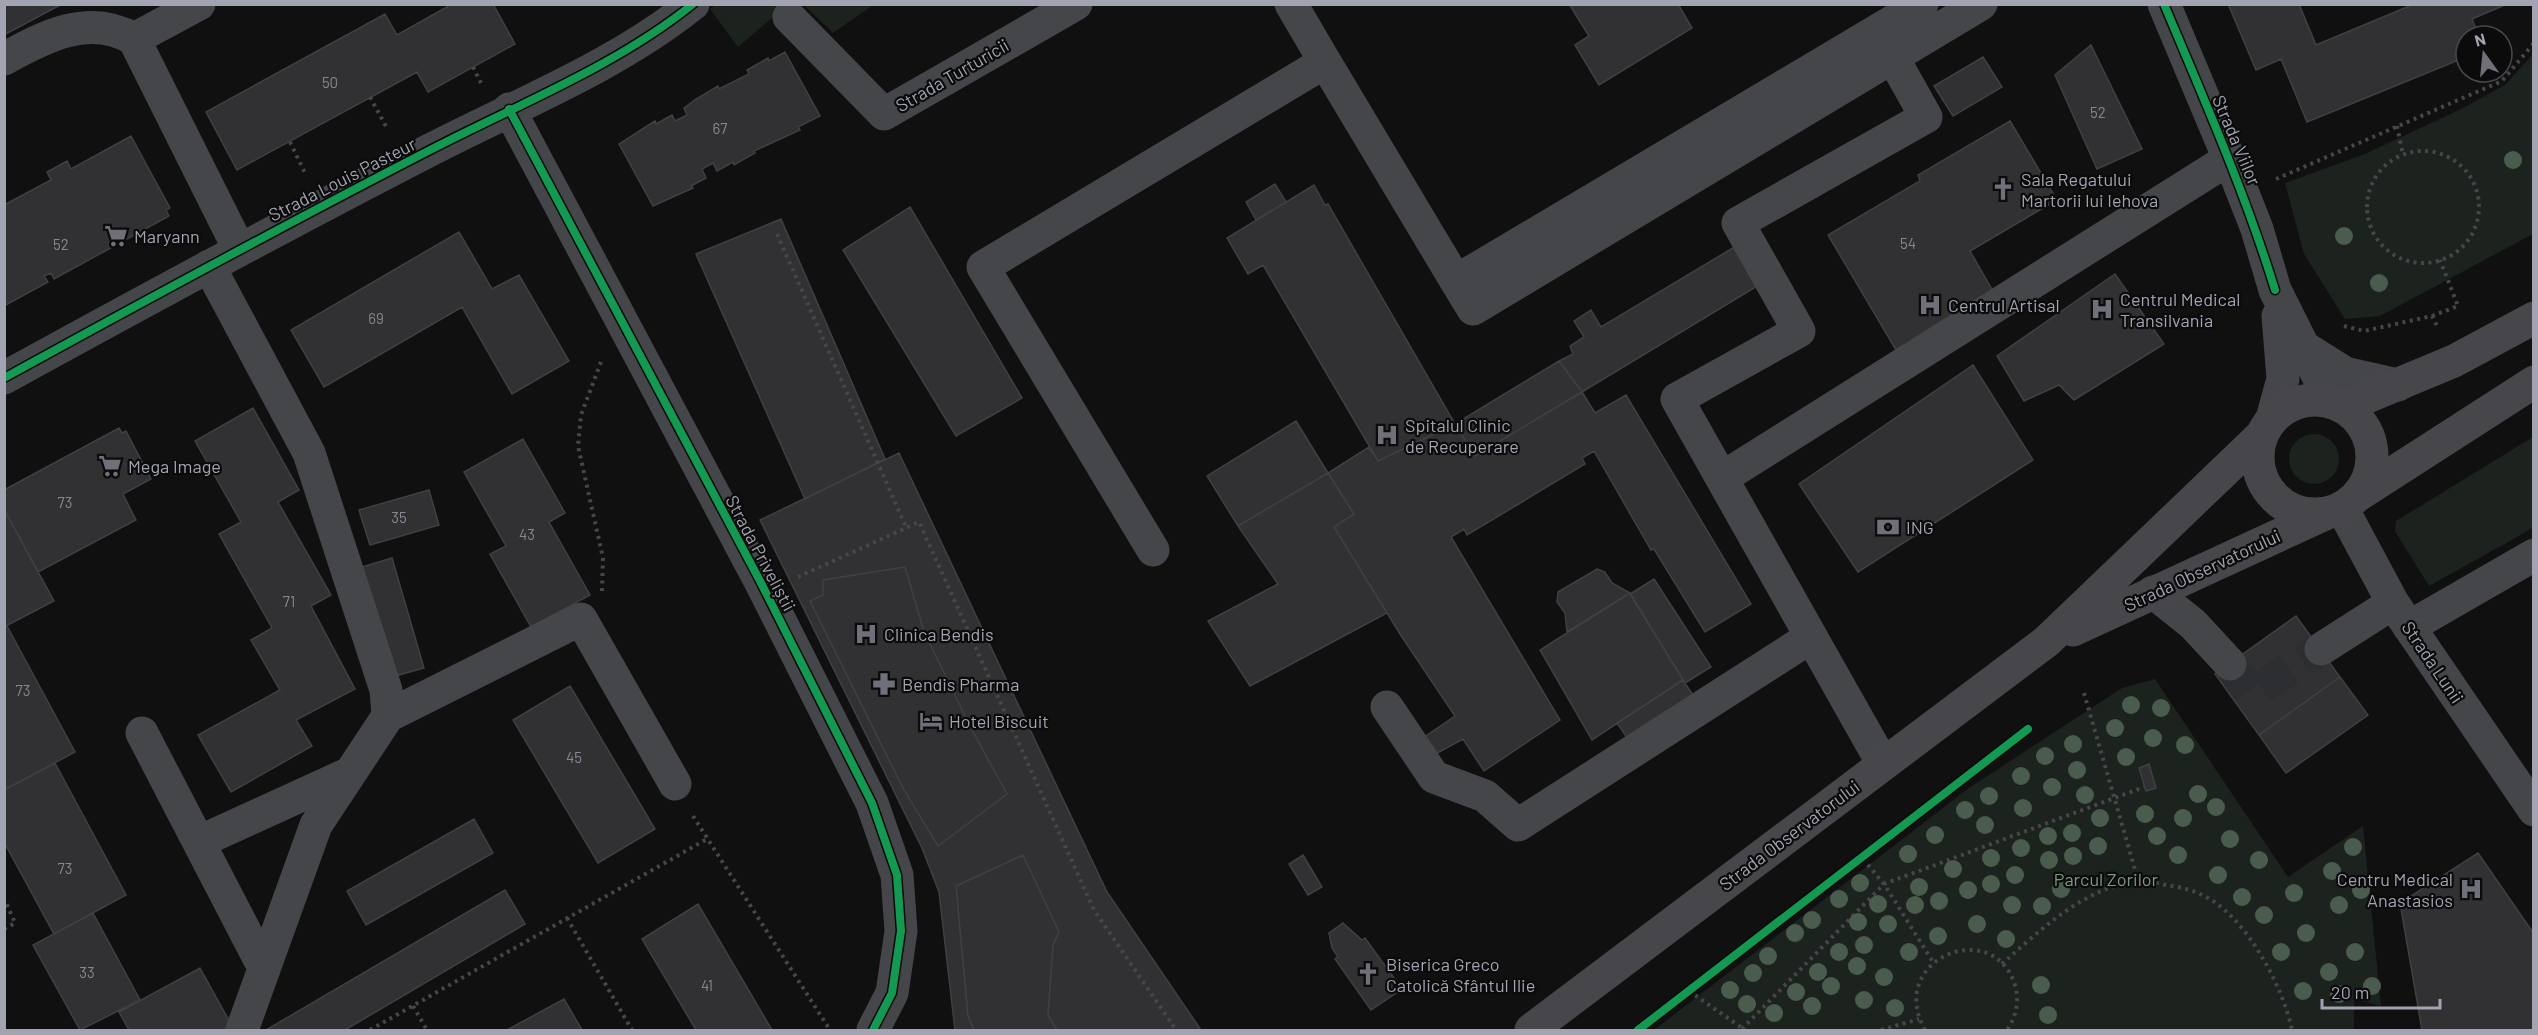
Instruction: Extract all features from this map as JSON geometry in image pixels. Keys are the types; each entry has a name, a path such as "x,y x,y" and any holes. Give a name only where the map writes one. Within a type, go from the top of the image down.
{"main road":[{"path":"2337,404 2398,385 2454,361 2534,318"},
{"name":"Strada Observatorului","path":"2048,641 2341,506 2534,382"},
{"path":"2318,400 2337,404 2357,417 2367,431 2372,448 2372,466 2366,483 2341,506 2307,515 2290,510 2265,486 2258,469 2257,451 2267,427 2293,404 2318,400"},
{"name":"Strada Observatorului","path":"1531,1030 2048,641 2267,427"}],"street":[{"path":"134,39 199,4"},
{"name":"Strada Turturicii","path":"789,16 884,114 1076,4"},
{"path":"1291,4 1456,281 1730,136 1885,44 1981,4"},
{"path":"1885,44 1922,4"},
{"name":"Strada Viilor","path":"2164,4 2257,229 2275,290 2301,345 2337,404"},
{"name":"Strada Louis Pasteur","path":"4,378 239,249 581,74 678,10"},
{"path":"4,59 43,37 69,28 104,28 122,32 134,39 239,249"},
{"path":"1883,764 1677,399 1799,331 1738,223 1926,117 1885,44"},
{"path":"1153,550 983,267 1325,62"},
{"name":"Strada Priveliștii","path":"509,109 760,581 872,803 897,875 901,931 892,993 873,1030"},
{"path":"1722,478 2229,159"},
{"path":"209,266 309,453 386,690 388,716"},
{"name":"Strada Viilor","path":"2267,427 2283,379 2275,290"},
{"path":"2301,345 2345,373 2398,385"},
{"name":"Strada Lunii","path":"2341,506 2401,615 2534,810"},
{"path":"2320,649 2534,555"},
{"path":"2153,592 2193,624 2230,664"},
{"path":"242,1030 316,825 388,716 581,619 675,784"},
{"path":"1387,707 1434,777 1485,796 1518,825 1811,637"},
{"path":"141,733 264,968"},
{"path":"199,842 351,773"}],"path":[{"path":"2271,182 2502,81 2534,43"},
{"path":"370,98 390,133"},
{"path":"2397,126 2403,155"},
{"path":"290,142 308,178"},
{"path":"2427,151 2450,158 2461,166 2474,186 2478,210 2472,233 2456,252 2440,260 2420,263 2396,256 2377,240 2371,228 2367,216 2369,191 2382,169 2403,155 2427,151"},
{"path":"777,234 906,527"},
{"path":"2338,325 2364,331 2432,315 2457,306 2440,260"},
{"path":"2432,315 2454,361"},
{"path":"581,619 602,596 603,558 578,446 581,415 599,365 627,331"},
{"path":"790,581 919,522 1094,910 1176,1030"},
{"path":"2084,693 2138,880"},
{"path":"675,784 707,839 830,1030"},
{"path":"1689,991 1744,1030 1884,884 2144,787"},
{"path":"370,1030 707,839"},
{"path":"1854,866 1872,852"},
{"path":"1863,859 1884,884 1933,962"},
{"path":"2002,964 2046,926 2092,895 2138,880 2172,885 2201,894 2228,914 2253,943 2270,971 2292,1030"},
{"path":"4,900 15,923 4,929"},
{"path":"567,918 632,1030"},
{"path":"1925,1030 1919,1019 1915,1003 1917,988 1923,973 1933,962 1946,954 1960,950 1990,955 2002,964 2011,976 2017,990 2018,1006 2007,1030"},
{"path":"1680,998 1698,984"},
{"path":"413,1006 427,1030"},
{"path":"1881,1030 1919,1019"}],"green space":[{"path":"715,5 787,5 738,47 710,9"},
{"path":"796,5 873,5 833,33 805,6"},
{"path":"2533,54 2533,234 2380,316 2345,319 2304,254 2285,183 2365,154 2463,108 2506,84 2514,84 2514,75"},
{"path":"2314,434 2332,441 2339,459 2332,477 2314,484 2296,477 2289,459 2296,441"},
{"path":"2533,437 2533,528 2429,586 2395,531 2396,521"},
{"name":"Parcul Zorilor","path":"2155,679 2288,877 2363,826 2381,1006 2354,999 2354,1030 1654,1030 1969,788 2122,688"}],"building":[{"path":"4,4 62,4 4,35"},
{"path":"452,4 493,4 515,44 428,92 417,72 237,170 206,112 385,14 397,35"},
{"path":"1569,4 1678,4 1692,28 1599,85 1575,45 1589,36"},
{"path":"2228,4 2299,4 2316,45 2414,4 2507,4 2472,19 2474,24 2454,24 2454,62 2307,122 2281,59 2256,70"},
{"path":"2091,45 2142,149 2097,169 2055,75"},
{"path":"785,52 820,116 798,127 800,130 754,151 755,153 734,165 733,162 717,171 713,163 702,169 706,178 691,186 693,188 653,206 619,144 655,121 656,124 672,115 675,121 687,115 684,108 696,99 718,86 719,89 749,74 747,70 768,58 769,61"},
{"path":"1983,57 2002,87 1953,116 1934,86"},
{"path":"2010,121 2057,200 1970,251 1994,293 1896,350 1828,235 1920,181 1918,175"},
{"path":"131,136 170,208 166,210 169,216 54,279 51,273 44,276 48,282 4,306 4,205 51,180 47,172 67,161 71,169"},
{"path":"1275,184 1286,202 1256,220 1246,202"},
{"path":"1314,185 1325,205 1328,204 1455,424 1378,461 1263,265 1248,274 1227,238"},
{"path":"910,207 1022,398 956,436 843,250"},
{"path":"781,219 885,459 805,499 696,254"},
{"path":"459,232 492,289 519,275 569,361 512,394 462,307 324,387 291,330"},
{"path":"1736,246 1759,285 1582,392 1559,361 1573,354 1570,346 1584,337 1574,321 1591,310 1601,327"},
{"name":"Centrul Medical Transilvania","path":"2115,274 2164,344 2074,400 2059,385 2024,401 1997,356"},
{"path":"1559,361 1582,392 1475,456 1455,424"},
{"path":"1973,365 2033,460 1858,572 1799,484"},
{"path":"1582,392 1595,413 1626,395 1751,604 1705,632 1654,549 1651,550 1594,451 1582,458 1585,464 1467,535 1464,529 1451,537 1560,720 1484,771 1463,739 1430,757 1420,740 1455,716 1400,634 1334,527 1354,514 1328,473 1369,447 1378,461 1455,424 1475,456"},
{"path":"253,408 299,490 278,502 331,595 311,606 355,689 296,720 312,746 231,792 198,735 280,690 251,640 272,628 219,534 241,522 195,441"},
{"path":"1296,421 1328,473 1238,526 1207,476"},
{"path":"119,428 122,433 126,431 151,479 123,494 136,520 38,572 4,509 4,490"},
{"path":"523,439 565,513 549,522 590,595 531,627 490,554 506,546 464,472"},
{"path":"899,453 1107,892 1201,1030 955,1030 939,892 922,848 760,520"},
{"path":"1328,473 1354,514 1334,527 1387,613 1250,686 1208,621 1278,584 1238,526"},
{"path":"429,490 439,525 370,545 359,510"},
{"path":"4,509 54,601 4,627"},
{"path":"392,558 424,668 395,676 362,567"},
{"path":"905,567 924,632 972,730 1007,794 938,846 904,790 810,601 823,595 823,580"},
{"path":"1597,569 1605,572 1612,583 1630,593 1567,632 1565,613 1557,602 1558,592"},
{"path":"1654,579 1711,667 1685,683 1630,594"},
{"path":"1630,593 1683,680 1592,740 1540,650"},
{"path":"2296,616 2340,677 2259,735 2215,674"},
{"path":"7,626 75,752 4,790 4,627"},
{"path":"2340,677 2368,715 2286,773 2259,735"},
{"path":"1683,680 1696,700 1630,742 1617,723"},
{"path":"570,686 655,829 598,863 513,720"},
{"path":"55,763 126,895 54,934 4,842 4,790"},
{"path":"2149,764 2156,788 2146,791 2139,768"},
{"path":"474,819 493,853 366,925 347,891"},
{"path":"2478,853 2534,934 2534,1030 2422,1030 2400,903"},
{"path":"1023,855 1059,932 1053,945 1048,1015 1057,1030 974,1030 968,1016 956,886"},
{"path":"1303,855 1322,887 1308,895 1289,864"},
{"path":"505,890 525,924 345,1030 266,1030"},
{"path":"698,904 772,1030 696,1030 642,939"},
{"path":"93,913 140,1000 80,1030 33,945"},
{"name":"Biserica Greco Catolică Sfântul Ilie","path":"1343,923 1362,940 1365,938 1402,989 1371,1010 1335,959 1338,957 1332,948 1329,933"},
{"path":"200,968 232,1026 223,1030 129,1030 119,1012"},
{"path":"564,999 582,1030 507,1030"}],"tunnel":[{"path":"2230,664 2251,694 2321,649"}],"cycle path":[{"path":"4,378 324,205 600,65 663,26 693,4"},
{"path":"2164,4 2237,181 2275,290"},
{"path":"509,109 760,581 872,803 897,875 901,931 892,993 873,1030"},
{"path":"1638,1030 2028,729"}],"place":[{"name":"Sala Regatului Martorii lui Iehova","path":"2003,189"},
{"name":"Maryann","path":"116,236"},
{"name":"Centrul Artisal","path":"1930,305"},
{"name":"Centrul Medical Transilvania","path":"2102,309"},
{"name":"Spitalul Clinic de Recuperare","path":"1387,435"},
{"name":"Mega Image","path":"110,466"},
{"name":"ING","path":"1888,527"},
{"name":"Clinica Bendis","path":"866,634"},
{"name":"Bendis Pharma","path":"884,684"},
{"name":"Hotel Biscuit","path":"931,721"},
{"name":"Centru Medical Anastasios","path":"2471,889"},
{"name":"Biserica Greco Catolică Sfântul Ilie","path":"1368,974"}]}
